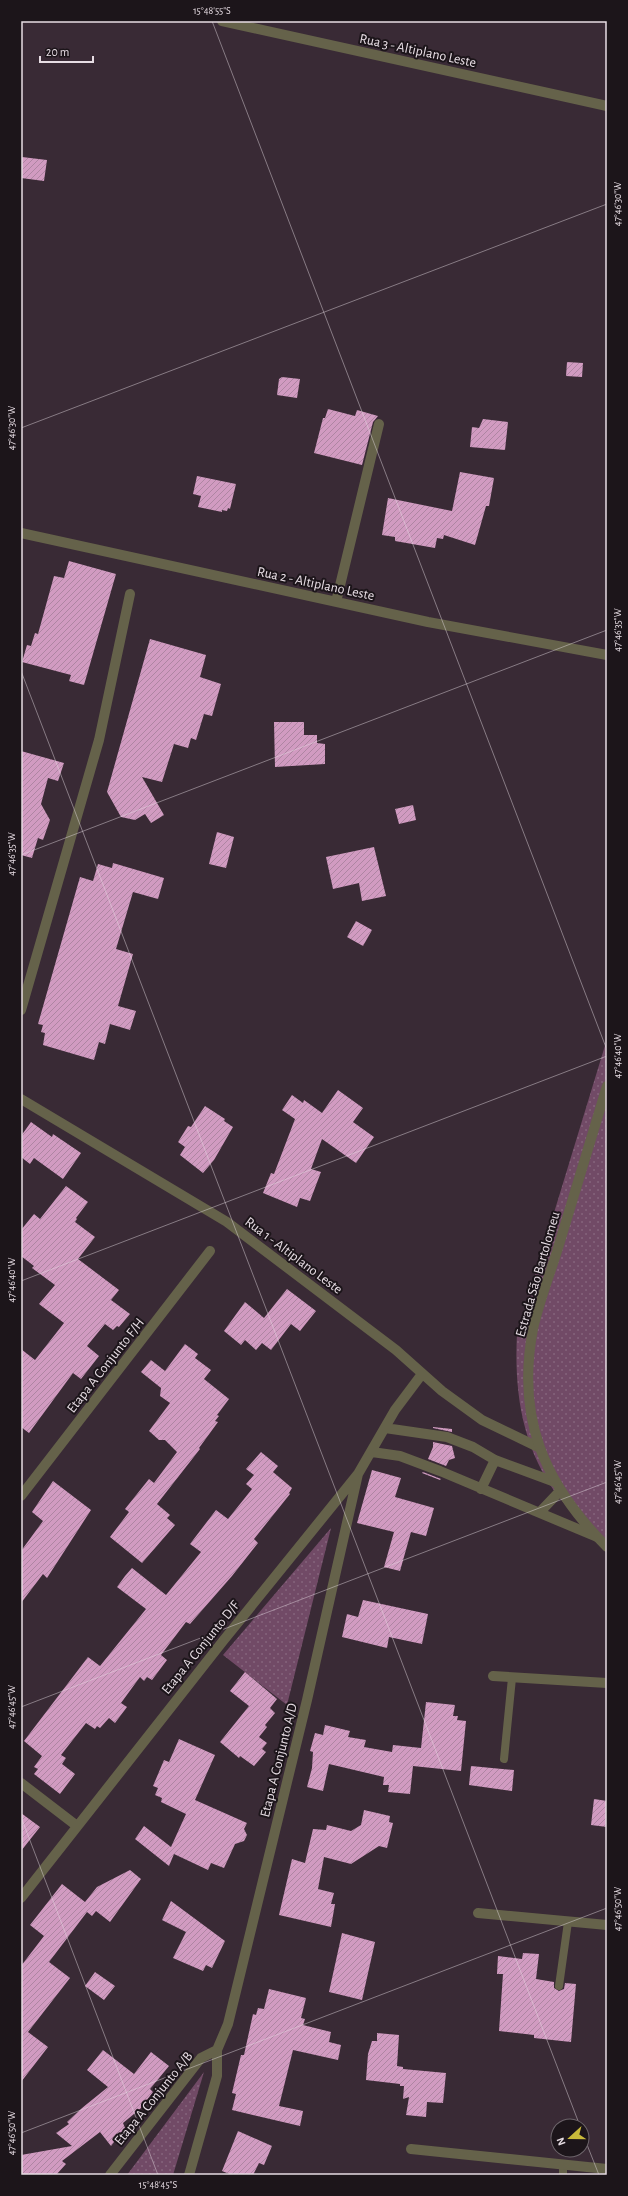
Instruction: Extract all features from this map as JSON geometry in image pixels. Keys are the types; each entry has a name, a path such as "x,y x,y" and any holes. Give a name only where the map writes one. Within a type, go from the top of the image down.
{"street":[{"name":"Rua 3 - Altiplano Leste","path":"222,21 607,106"},
{"path":"336,602 379,424"},
{"name":"Rua 2 - Altiplano Leste","path":"21,534 428,622 607,655"},
{"path":"21,1010 99,740 130,594"},
{"name":"Estrada São Bartolomeu","path":"607,1086 533,1328 528,1375 530,1416 538,1447 558,1487 607,1547"},
{"name":"Rua 1 - Altiplano Leste","path":"21,1099 227,1222 396,1350 422,1374 482,1420 538,1447"},
{"name":"Etapa A Conjunto F/H","path":"21,1496 210,1251"},
{"name":"Etapa A Conjunto D/F","path":"21,1898 358,1474 395,1410 422,1374"},
{"path":"385,1428 447,1437 473,1447 495,1460 558,1487 540,1512"},
{"path":"372,1452 400,1456 598,1537"},
{"path":"482,1490 495,1460"},
{"name":"Etapa A Conjunto A/D","path":"217,2050 228,2024 307,1700 358,1474"},
{"path":"493,1676 607,1683"},
{"path":"21,1783 77,1826"},
{"path":"478,1913 607,1925"},
{"path":"189,2175 218,2076 217,2050"},
{"name":"Etapa A Conjunto A/B","path":"110,2175 201,2058 217,2050"},
{"path":"411,2149 607,2169"}],"lane":[{"path":"504,1759 512,1678"},
{"path":"560,1986 568,1922"},
{"path":"563,2164 563,2175"}],"shaded area":[{"path":"607,1039 607,1546 563,1503 546,1478 536,1459 528,1439 523,1419 519,1398 516,1356 517,1334"},
{"path":"331,1528 287,1705 223,1655"},
{"path":"204,2072 173,2175 127,2175"}],"building":[{"path":"22,157 47,160 44,181 21,178"},
{"path":"567,362 583,363 582,377 566,376"},
{"path":"282,377 300,379 297,398 277,395 279,379"},
{"path":"328,409 355,416 357,410 378,416 373,422 362,465 314,453 323,418 325,418"},
{"path":"483,419 508,422 505,450 470,447 472,427 479,428"},
{"path":"460,472 494,478 489,506 486,506 475,545 444,535 443,539 437,538 435,548 395,541 395,537 382,535 388,498 452,511"},
{"path":"197,476 236,484 230,509 228,508 227,511 222,510 222,512 198,507 201,496 193,494"},
{"path":"69,561 116,574 84,685 69,681 71,675 22,662 27,645 31,646 35,633 38,634 54,576 64,578"},
{"path":"150,639 206,655 200,677 221,684 212,716 204,714 196,740 191,738 188,748 174,744 162,782 142,777 164,815 151,823 145,814 135,820 121,817 107,792"},
{"path":"274,722 304,722 304,735 317,735 317,743 325,744 325,764 275,767"},
{"path":"21,751 64,763 58,781 48,778 41,804 50,820 43,840 38,838 32,858 21,855"},
{"path":"413,805 416,820 399,824 395,809"},
{"path":"217,832 234,837 226,868 209,864"},
{"path":"374,847 386,896 362,901 359,883 333,889 326,857"},
{"path":"113,863 164,878 158,899 133,892 116,949 133,954 118,1006 136,1011 130,1030 110,1024 105,1044 99,1042 94,1060 43,1045 45,1033 41,1032 43,1025 38,1024 80,877 93,881 98,864 112,868"},
{"path":"356,921 372,930 363,946 347,937"},
{"path":"338,1090 363,1108 353,1122 374,1137 356,1163 322,1139 311,1169 321,1172 310,1201 300,1198 297,1207 263,1193 271,1173 274,1174 295,1119 282,1110 292,1095 303,1103 304,1100 322,1113"},
{"path":"205,1106 225,1119 224,1121 233,1127 214,1160 203,1173 180,1155 185,1147 178,1142 188,1126 191,1127"},
{"path":"31,1122 52,1137 53,1134 81,1153 63,1179 34,1158 30,1164 21,1157 21,1136"},
{"path":"66,1186 88,1202 76,1218 77,1219 75,1222 95,1237 78,1259 119,1290 111,1300 130,1314 119,1327 117,1326 113,1330 105,1324 87,1346 99,1356 81,1379 73,1373 29,1433 21,1427 21,1349 35,1360 64,1323 39,1304 55,1285 32,1268 34,1266 21,1256 21,1230 34,1214 40,1219"},
{"path":"287,1289 316,1311 300,1331 291,1324 271,1350 262,1343 256,1350 245,1340 241,1345 224,1331 245,1302 264,1318"},
{"path":"185,1344 198,1354 195,1358 211,1370 204,1379 229,1399 217,1415 219,1416 215,1421 218,1422 199,1448 200,1449 157,1504 170,1515 167,1518 175,1525 142,1563 110,1537 129,1512 125,1509 149,1479 154,1483 177,1452 165,1440 159,1440 149,1431 170,1403 160,1396 161,1388 141,1372 151,1360 165,1371"},
{"path":"433,1428 452,1429 452,1432"},
{"path":"433,1442 452,1446 455,1458 449,1460 446,1466 428,1459 433,1447"},
{"path":"261,1452 278,1466 273,1472 292,1488 289,1493 290,1494 254,1539 258,1543 232,1576 190,1624 186,1622 161,1655 167,1660 152,1680 147,1677 144,1681 140,1677 121,1703 127,1707 115,1723 109,1718 100,1728 97,1726 95,1729 86,1723 61,1755 66,1758 62,1764 75,1774 60,1794 34,1774 38,1769 34,1767 42,1756 24,1741 88,1657 100,1666 146,1609 117,1587 125,1576 132,1568 166,1595 201,1552 190,1544 216,1510 228,1519 252,1489 246,1484 254,1475 246,1469"},
{"path":"372,1470 401,1478 395,1497 434,1508 426,1536 411,1532 400,1571 384,1567 394,1532 357,1523"},
{"path":"423,1472 441,1479 440,1480 422,1473"},
{"path":"53,1481 91,1510 47,1578 43,1574 21,1603 21,1551 43,1521 32,1512"},
{"path":"363,1600 428,1614 422,1644 389,1637 387,1648 342,1637 347,1614 358,1617"},
{"path":"245,1672 277,1699 270,1708 275,1713 265,1725 267,1727 259,1737 267,1743 262,1749 266,1752 254,1766 240,1756 239,1758 220,1742 249,1706 230,1691"},
{"path":"426,1702 455,1705 453,1716 458,1716 457,1720 466,1721 461,1771 413,1766 410,1794 388,1792 389,1785 383,1785 384,1777 329,1764 323,1791 307,1787 312,1768 313,1752 310,1751 315,1733 323,1735 325,1725 350,1731 348,1737 366,1740 364,1747 392,1752 393,1745 421,1748"},
{"path":"179,1739 215,1755 195,1800 247,1823 244,1829 247,1835 244,1841 235,1844 224,1868 211,1863 208,1870 174,1854 169,1866 135,1839 144,1826 171,1847 186,1814 161,1802 162,1798 155,1795 158,1788 153,1786 164,1760 169,1762"},
{"path":"471,1766 514,1770 512,1791 469,1785"},
{"path":"594,1799 607,1801 607,1827 591,1825"},
{"path":"364,1810 390,1816 389,1822 393,1823 387,1848 379,1846 351,1864 324,1857 318,1889 334,1893 331,1904 335,1904 331,1927 279,1915 292,1859 305,1863 313,1829 326,1830 327,1825 351,1831 361,1825"},
{"path":"21,1813 40,1827 21,1851"},
{"path":"130,1870 141,1879 110,1922 96,1911 92,1916 87,1912 49,1962 70,1978 28,2032 48,2047 21,2082 21,1966 44,1936 30,1925 62,1884 85,1902 97,1887"},
{"path":"171,1901 225,1941 212,1968 206,1965 203,1971 173,1958 186,1932 162,1920"},
{"path":"342,1933 375,1942 362,2000 329,1992"},
{"path":"523,1953 539,1954 536,1979 554,1982 554,1988 559,1991 564,1989 565,1983 576,1984 571,2042 534,2038 534,2035 499,2031 503,1974 497,1974 498,1956 522,1959"},
{"path":"95,1972 115,1986 104,2000 85,1986"},
{"path":"269,1989 306,1998 301,2018 305,2019 303,2025 331,2032 329,2042 341,2045 338,2060 293,2050 279,2106 303,2111 300,2126 232,2110 236,2094 232,2093 241,2055 244,2055 253,2014 256,2015 258,2008 264,2009"},
{"path":"377,2033 399,2035 397,2066 403,2067 403,2069 446,2073 443,2103 427,2102 426,2117 406,2115 409,2097 403,2099 404,2086 400,2086 400,2084 366,2080 368,2054 372,2041 377,2041"},
{"path":"103,2050 134,2074 151,2052 169,2066 150,2089 153,2092 140,2109 123,2123 125,2128 111,2146 100,2132 62,2161 66,2164 56,2175 21,2175 21,2155 72,2146 56,2133 69,2124 67,2122 108,2087 87,2070"},
{"path":"238,2131 272,2146 264,2165 259,2163 253,2175 232,2175 222,2171"}]}
